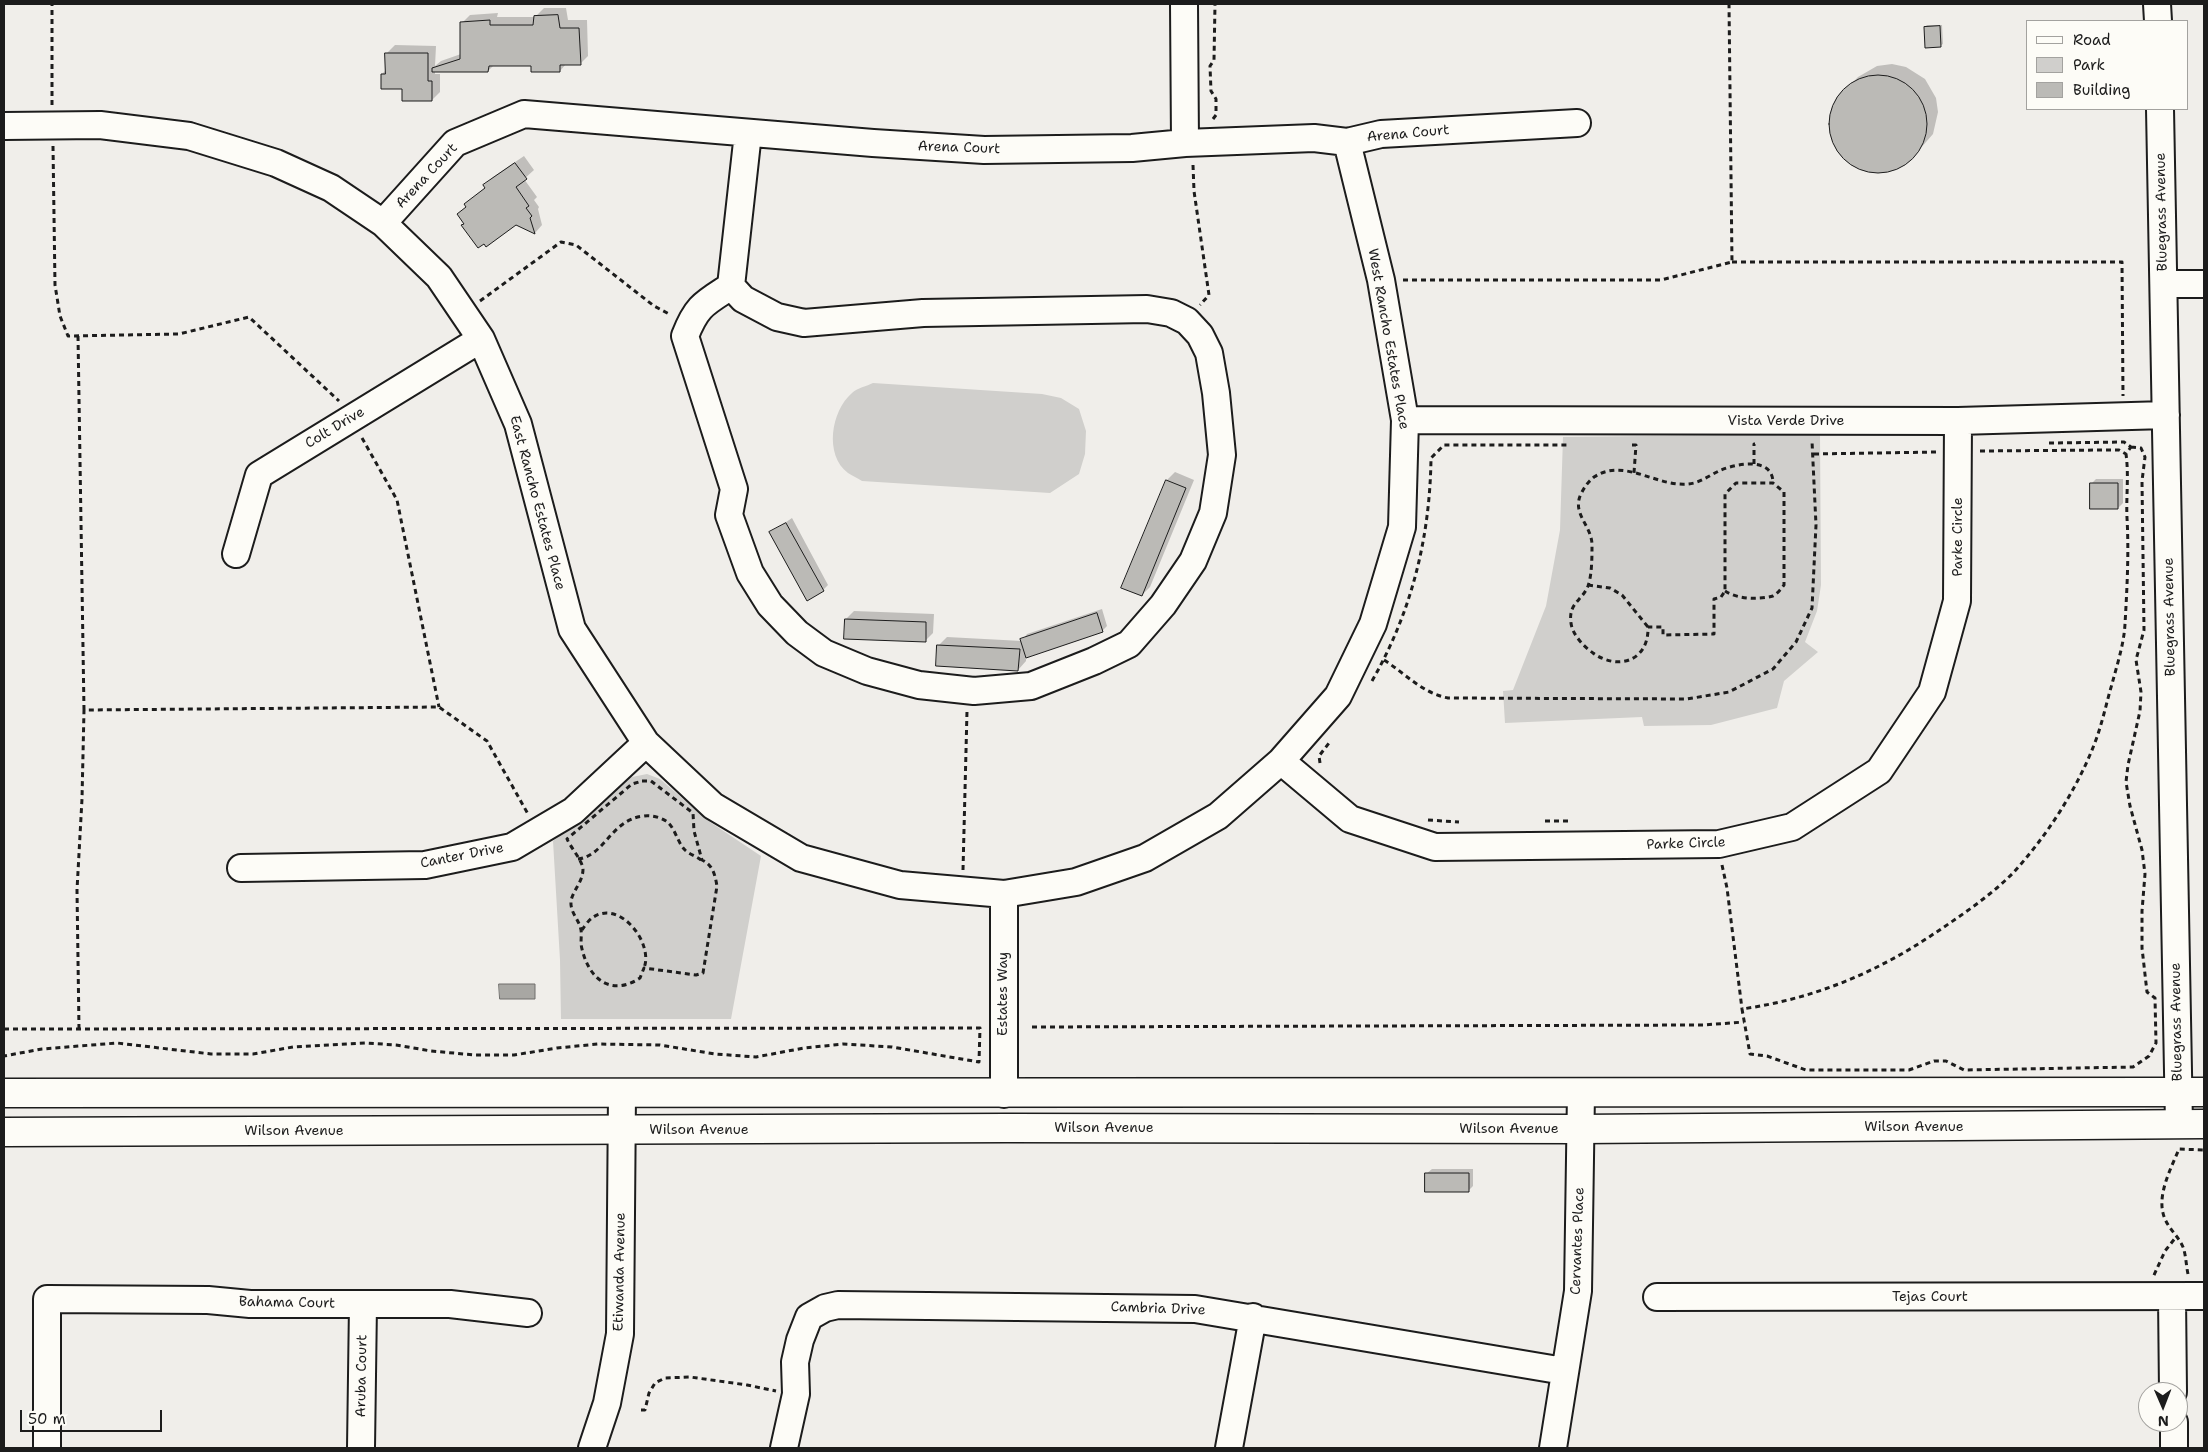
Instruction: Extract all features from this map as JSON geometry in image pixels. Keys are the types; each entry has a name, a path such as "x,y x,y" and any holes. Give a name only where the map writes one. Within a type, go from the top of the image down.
{"main road":[{"path":"4,1093 2191,1092"},
{"name":"Wilson Avenue","path":"4,1132 1006,1128 1582,1130 2191,1124"}],"street":[{"path":"1184,4 1185,143"},
{"path":"2157,4 2158,20"},
{"name":"Bluegrass Avenue","path":"2160,110 2166,416 2191,1124"},
{"name":"Arena Court","path":"383,223 455,143 524,114 984,150 1132,148 1185,143 1314,138 1347,142 1381,134 1577,123"},
{"name":"East Rancho Estates Place","path":"4,126 100,125 189,136 276,163 331,188 383,223 439,277 482,339 518,424 572,629 646,743 712,806 801,858 900,885 1004,894"},
{"path":"732,286 705,302 692,317 685,336 734,489 730,515 750,573 770,605 797,633 824,653 867,671 920,685 968,691 1031,686 1094,661 1128,644 1164,605 1193,561 1213,513 1222,455 1209,353 1200,335 1187,321 1171,314 1147,310 923,313 804,323 777,318 743,300 732,286 748,133"},
{"name":"West Rancho Estates Place","path":"1004,894 1076,882 1145,858 1218,816 1281,761 1338,696 1372,624 1402,527 1405,420 1381,280 1347,142"},
{"path":"2164,284 2204,284"},
{"name":"Colt Drive","path":"236,554 259,475 482,339"},
{"name":"Vista Verde Drive","path":"1405,420 1958,421 2166,416"},
{"name":"Parke Circle","path":"1281,761 1350,819 1435,847 1719,844 1792,827 1879,772 1932,692 1957,601 1958,421"},
{"name":"Canter Drive","path":"241,868 425,865 512,847 573,811 646,743"},
{"name":"Estates Way","path":"1004,894 1004,1094"},
{"name":"Cervantes Place","path":"1553,1448 1578,1291 1582,1130 1581,1092"},
{"name":"Etiwanda Avenue","path":"592,1448 607,1403 620,1334 622,1093"},
{"path":"2174,1382 2180,1296"},
{"name":"Tejas Court","path":"1657,1297 2180,1296"},
{"name":"Bahama Court","path":"47,1448 47,1299 208,1300 250,1304 450,1304 528,1313"},
{"name":"Aruba Court","path":"361,1448 363,1304"},
{"name":"Cambria Drive","path":"796,1394 795,1362 800,1340 810,1317 825,1308 838,1305 1195,1308 1564,1371"},
{"path":"1229,1448 1253,1317"},
{"path":"784,1448 796,1394"},
{"path":"2174,1432 2174,1448"}],"path":[{"path":"52,4 52,126 56,285 60,316 68,336 179,334 249,317 341,402 397,500 439,707"},
{"path":"1729,4 1732,262"},
{"path":"464,313 561,242 576,245 654,306 689,326"},
{"path":"1381,280 1662,280 1732,262 2122,262 2124,442"},
{"path":"78,336 84,710 77,890 79,1029"},
{"path":"1578,445 1444,445 1432,458 1429,515 1420,563 1411,595 1384,660 1420,688 1435,696 1467,700 1544,697 1687,699 1729,692 1772,669 1796,642 1812,608 1816,525 1814,454"},
{"path":"1626,445 1636,445 1634,473"},
{"path":"2131,447 2141,448 2145,457 2142,481 2144,630 2136,660 2142,692 2140,712 2126,782 2142,850 2145,874 2142,948 2147,992 2155,998 2156,1014 2156,1043 2149,1056 2133,1067 1964,1070 1946,1061 1934,1061 1909,1070 1806,1070 1767,1056 1750,1054 1744,1022 1742,1009 1786,1000 1840,985 1882,966 1911,949 1956,919 1996,888 2012,873 2041,838 2075,785 2094,746 2117,666 2125,626 2128,569 2126,454 2131,447"},
{"path":"1588,585 1610,588 1622,595 1648,627 1646,644 1638,655 1625,662 1608,661 1590,651 1573,632 1571,623 1572,608 1588,585 1592,545 1591,537 1578,510 1580,495 1590,480 1602,473 1617,470 1664,481 1691,483 1730,467 1760,464 1768,468 1773,474 1773,482"},
{"path":"1648,627 1663,628 1663,635 1714,634 1714,600 1721,598 1725,591 1726,494 1736,483 1773,482 1784,492 1784,585 1774,596 1732,596 1725,591"},
{"path":"962,890 968,691"},
{"path":"84,710 439,707 488,741 538,832"},
{"path":"581,931 592,917 614,914 624,917 637,933 644,946 646,963 640,978 618,987 604,983 589,967 582,948 581,931 572,909 571,900 578,890 583,866 568,839 632,784 651,781 693,813 694,831 702,860"},
{"path":"578,859 585,858 592,853 629,819 648,816 667,822 686,852 708,863 714,873 717,886 703,973 696,975 644,968"},
{"path":"1032,1027 1694,1025 1744,1022"},
{"path":"4,1029 980,1028 979,1062 892,1047 843,1044 804,1048 756,1057 714,1054 660,1045 598,1044 514,1054 475,1055 366,1043 301,1046 253,1054 211,1054 158,1047 102,1044 42,1049 4,1056"},
{"path":"2180,1296 2182,1246 2169,1228 2163,1213 2162,1202 2167,1178 2179,1149 2204,1150"},
{"path":"2176,1237 2165,1251 2155,1271 2180,1296"},
{"path":"641,1410 645,1410 655,1383 665,1378 678,1376 730,1382 796,1394"}],"green space":[{"path":"873,383 1042,394 1061,398 1079,409 1086,431 1085,454 1079,474 1050,493 862,481 848,473 840,465 833,445 833,433 835,421 845,401 854,391"},
{"path":"1820,434 1821,585 1817,611 1805,642 1818,652 1784,681 1777,708 1711,725 1644,726 1642,717 1505,723 1503,691 1513,690 1546,606 1560,530 1563,437"},
{"path":"647,774 660,779 710,822 761,856 731,1019 561,1019 560,960 553,841 632,777"}],"shaded area":[{"path":"499,984 535,984 535,999 500,999"}],"building":[{"path":"558,15 560,28 579,28 581,65 560,65 560,72 531,72 531,66 489,66 488,72 432,72 432,68 460,59 460,22 490,20 490,25 533,25 534,16"},
{"path":"1940,26 1941,47 1925,48 1924,27"},
{"path":"385,53 428,53 428,81 432,81 432,101 402,101 402,89 381,89 381,74 385,74"},
{"path":"1878,75 1897,78 1913,89 1924,105 1927,124 1924,143 1913,159 1897,170 1878,173 1859,170 1843,159 1832,143 1829,124 1832,105 1843,89 1859,78"},
{"path":"515,163 527,179 516,187 529,206 526,208 532,216 530,218 535,234 516,225 486,247 484,244 478,248 461,225 464,224 457,214 466,207 464,204 485,188 483,185"},
{"path":"1166,480 1186,488 1142,596 1121,588"},
{"path":"2090,483 2118,483 2118,509 2090,509"},
{"path":"786,523 824,591 807,601 769,532"},
{"path":"1097,613 1103,632 1026,658 1020,639"},
{"path":"845,619 926,622 926,642 844,639"},
{"path":"937,645 1020,649 1018,671 936,666"},
{"path":"1425,1173 1469,1173 1469,1192 1425,1192"}]}
